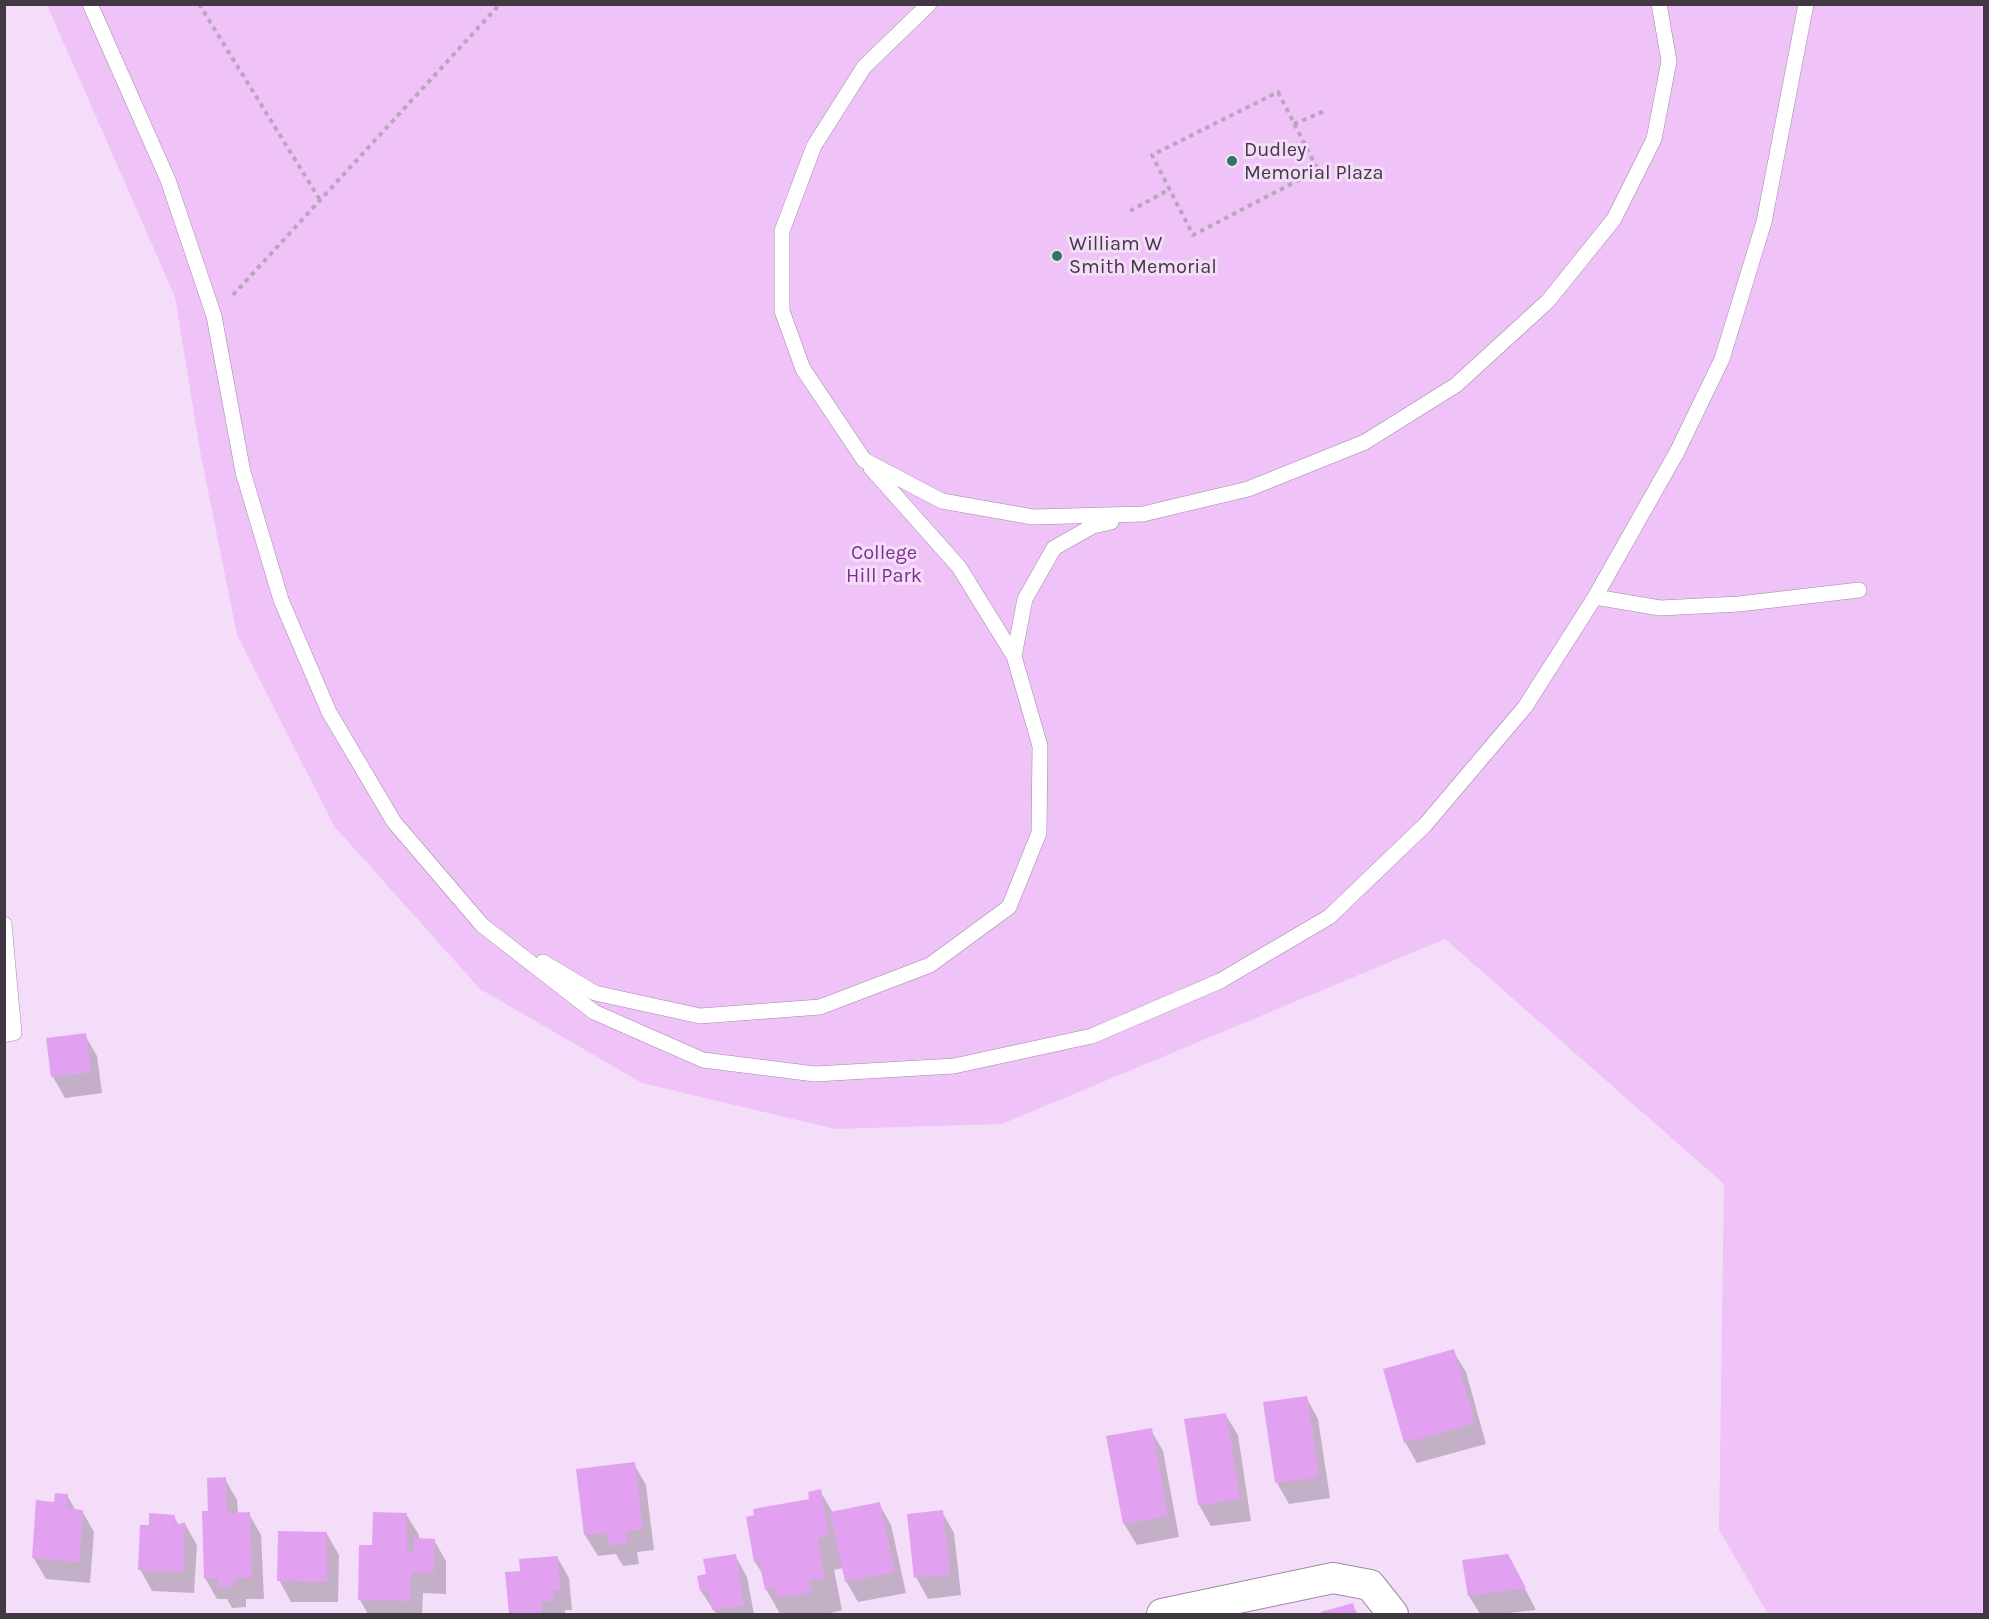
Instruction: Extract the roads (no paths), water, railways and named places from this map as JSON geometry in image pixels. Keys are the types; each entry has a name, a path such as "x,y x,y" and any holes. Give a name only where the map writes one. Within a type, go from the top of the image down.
{"street":[{"path":"1162,1614 1333,1578 1370,1586 1393,1614"}],"lane":[{"path":"90,4 168,180 214,316 243,472 281,600 324,702 394,822 482,925 594,1012 703,1060 815,1074 954,1066 1092,1036 1220,981 1329,916 1425,825 1526,707 1595,597 1677,453 1722,359 1764,222 1806,4"},
{"path":"482,925 595,993 700,1016 820,1007 930,965 1009,907 1039,833 1040,747 1014,656 959,567 864,460 803,369 782,311 782,231 814,146 864,67 929,4"},
{"path":"1014,656 1025,599 1054,548 1093,526 1248,489 1365,442 1456,385 1548,301 1614,219 1654,139 1669,60 1659,4"},
{"path":"864,460 942,501 1033,517 1143,514"},
{"path":"1595,597 1660,608 1739,604 1859,590"},
{"path":"4,924 14,1033 4,1035"}],"place":[{"name":"Dudley Memorial Plaza","path":"1232,161"},
{"name":"William W Smith Memorial","path":"1057,256"}],"park label":[{"name":"College Hill Park","path":"884,564"}]}
